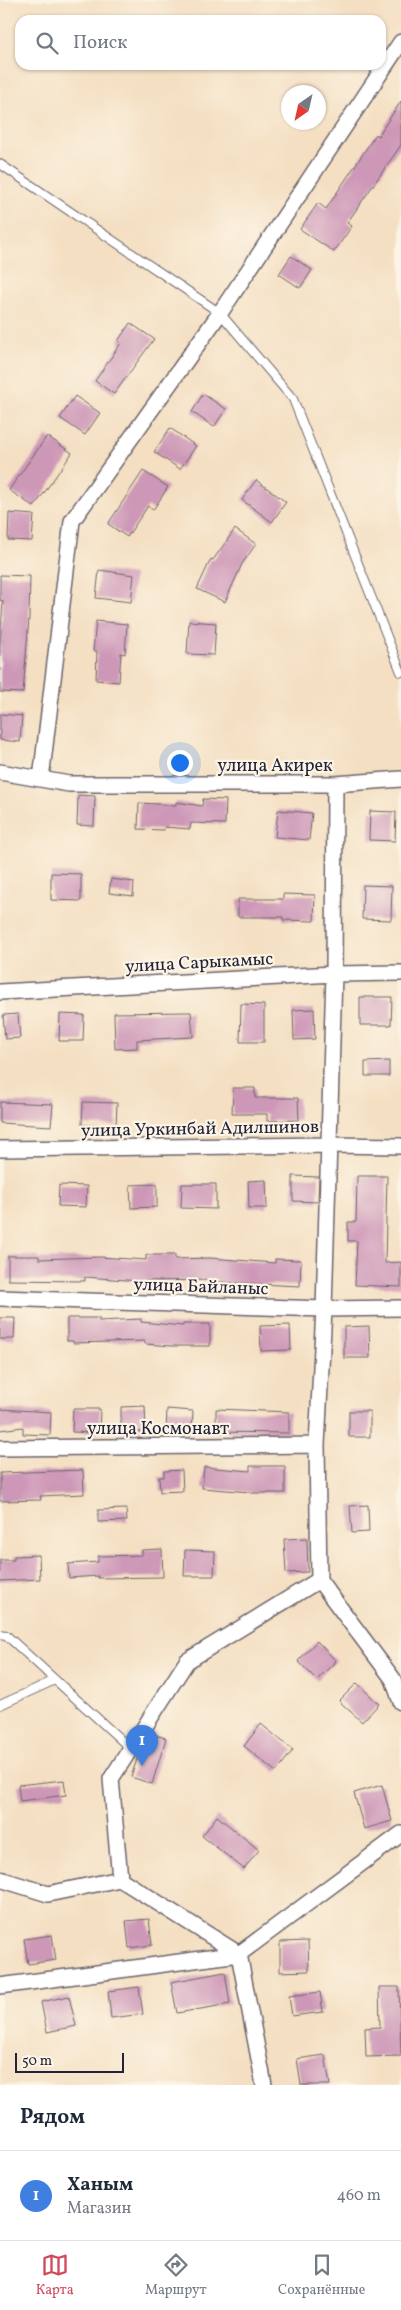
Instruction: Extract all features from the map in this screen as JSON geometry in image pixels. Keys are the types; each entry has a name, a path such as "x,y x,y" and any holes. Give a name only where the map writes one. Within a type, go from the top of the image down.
{"street":[{"path":"386,64 401,42"},
{"path":"41,779 72,521 220,312 382,70"},
{"name":"улица Акирек","path":"0,772 69,784 335,784 401,779"},
{"path":"335,784 334,974 324,1309 317,1446 319,1580 394,1679 401,1702"},
{"name":"улица Сарыкамыс","path":"0,992 401,972"},
{"name":"улица Уркинбай Адилшинов","path":"0,1149 329,1145 401,1146"},
{"name":"улица Байланыс","path":"0,1298 324,1309 401,1308"},
{"name":"улица Космонавт","path":"0,1448 317,1446"},
{"path":"120,1879 112,1779 187,1661 319,1580"},
{"path":"0,1986 239,1954 401,1834"},
{"path":"0,1878 48,1894 120,1879 239,1954 264,2085"}],"lane":[{"path":"0,164 220,312 294,399 401,672"},
{"path":"0,1634 6,1635 131,1749"},
{"path":"0,1705 55,1680"}],"building":[{"path":"401,101 401,145 347,223 352,226 334,252 300,229 318,203 326,209 376,134 378,136"},
{"path":"291,256 312,270 300,288 279,274"},
{"path":"130,323 154,339 114,394 95,381 121,343 118,341"},
{"path":"203,394 226,409 214,427 192,412"},
{"path":"75,396 100,413 85,435 60,418"},
{"path":"170,428 196,446 180,469 154,452"},
{"path":"47,436 72,453 34,507 9,490"},
{"path":"143,471 168,487 153,510 148,506 127,537 108,524"},
{"path":"256,480 286,502 272,522 242,500"},
{"path":"9,513 34,515 32,541 8,540"},
{"path":"235,529 256,544 242,564 225,602 197,589 211,559 213,560"},
{"path":"99,570 134,575 131,602 96,598"},
{"path":"0,575 30,576 29,618 23,693 0,692 0,643 3,601 0,600"},
{"path":"96,621 127,624 125,654 121,653 119,682 96,680 97,651 93,651"},
{"path":"189,621 216,623 214,655 187,654"},
{"path":"0,714 22,716 20,742 0,740"},
{"path":"78,795 95,796 94,826 77,825"},
{"path":"203,799 226,800 225,824 191,823 190,829 165,827 164,830 138,829 139,803 176,805 176,802 202,806"},
{"path":"278,810 312,813 309,840 275,837"},
{"path":"370,811 396,812 395,841 369,840"},
{"path":"51,873 81,874 81,901 51,900"},
{"path":"111,879 134,882 133,896 109,893"},
{"path":"363,885 392,886 391,920 362,919"},
{"path":"283,894 315,895 314,921 283,920 283,917 238,917 238,899 283,899"},
{"path":"360,997 392,997 391,1025 360,1025"},
{"path":"241,1004 264,1005 264,1042 240,1042"},
{"path":"314,1009 315,1039 294,1040 293,1010"},
{"path":"191,1012 193,1037 137,1040 137,1048 115,1049 114,1013"},
{"path":"18,1014 20,1038 5,1039 3,1015"},
{"path":"60,1014 84,1015 83,1041 59,1041"},
{"path":"389,1061 389,1076 365,1076 365,1062"},
{"path":"233,1088 255,1088 255,1098 298,1098 299,1120 267,1121 267,1114 232,1114"},
{"path":"0,1102 53,1104 51,1126 0,1123"},
{"path":"83,1102 117,1103 116,1126 82,1125"},
{"path":"293,1176 319,1177 318,1202 293,1201"},
{"path":"357,1176 387,1176 385,1263 401,1262 401,1287 355,1285 357,1241 348,1241 348,1222 356,1222"},
{"path":"266,1180 267,1208 249,1208 248,1181"},
{"path":"157,1184 157,1207 131,1208 130,1185"},
{"path":"182,1184 216,1184 216,1209 181,1208"},
{"path":"59,1185 87,1186 86,1207 58,1206"},
{"path":"146,1255 175,1255 175,1259 210,1258 275,1263 275,1259 301,1260 300,1286 217,1282 217,1280 140,1281 85,1277 85,1281 8,1280 8,1256 39,1256 39,1259 99,1257 146,1260"},
{"path":"0,1318 15,1318 14,1339 0,1339"},
{"path":"67,1318 99,1318 99,1321 141,1319 141,1322 183,1326 183,1324 210,1324 210,1346 145,1344 145,1341 73,1343 73,1341 67,1341"},
{"path":"290,1325 291,1350 261,1351 260,1326"},
{"path":"369,1326 370,1358 344,1358 344,1327"},
{"path":"145,1406 146,1432 121,1432 121,1407"},
{"path":"0,1409 51,1412 50,1435 23,1434 23,1427 0,1430"},
{"path":"73,1409 100,1409 99,1433 72,1432"},
{"path":"167,1409 193,1411 192,1433 166,1432"},
{"path":"216,1409 289,1412 289,1433 216,1432"},
{"path":"349,1411 370,1411 370,1437 349,1437"},
{"path":"250,1466 285,1466 285,1493 250,1493 202,1488 204,1467 250,1471"},
{"path":"83,1470 84,1494 40,1496 41,1500 0,1501 0,1473"},
{"path":"182,1470 183,1491 160,1492 159,1477 164,1477 164,1471"},
{"path":"368,1505 369,1532 352,1533 350,1506"},
{"path":"126,1509 127,1521 98,1522 98,1510"},
{"path":"307,1538 308,1572 286,1573 284,1539"},
{"path":"162,1549 163,1577 98,1578 98,1576 69,1578 68,1564 98,1562 98,1556 142,1555 142,1550"},
{"path":"185,1550 215,1551 214,1576 184,1576"},
{"path":"39,1555 40,1579 0,1581 0,1560 14,1560 14,1556"},
{"path":"317,1641 336,1661 317,1680 298,1661"},
{"path":"357,1683 379,1704 362,1722 339,1701"},
{"path":"261,1724 293,1750 276,1772 244,1746"},
{"path":"151,1734 166,1738 152,1784 131,1777 139,1753"},
{"path":"64,1780 66,1795 20,1801 18,1785"},
{"path":"382,1785 392,1821 364,1829 354,1793"},
{"path":"217,1816 259,1850 244,1869 202,1836"},
{"path":"149,1919 152,1945 129,1948 126,1921"},
{"path":"52,1935 56,1960 28,1964 24,1939"},
{"path":"308,1941 309,1971 280,1972 280,1942"},
{"path":"225,1972 230,2004 177,2013 171,1982"},
{"path":"139,1987 143,2014 111,2018 108,1991"},
{"path":"379,1987 399,1987 401,2056 366,2057 365,2028 380,2027"},
{"path":"320,1992 323,2012 292,2016 289,1996"},
{"path":"69,1996 76,2026 47,2032 41,2002"},
{"path":"325,2055 330,2085 301,2085 297,2059"}],"place":[{"name":"Ханым","path":"142,1766"}]}
